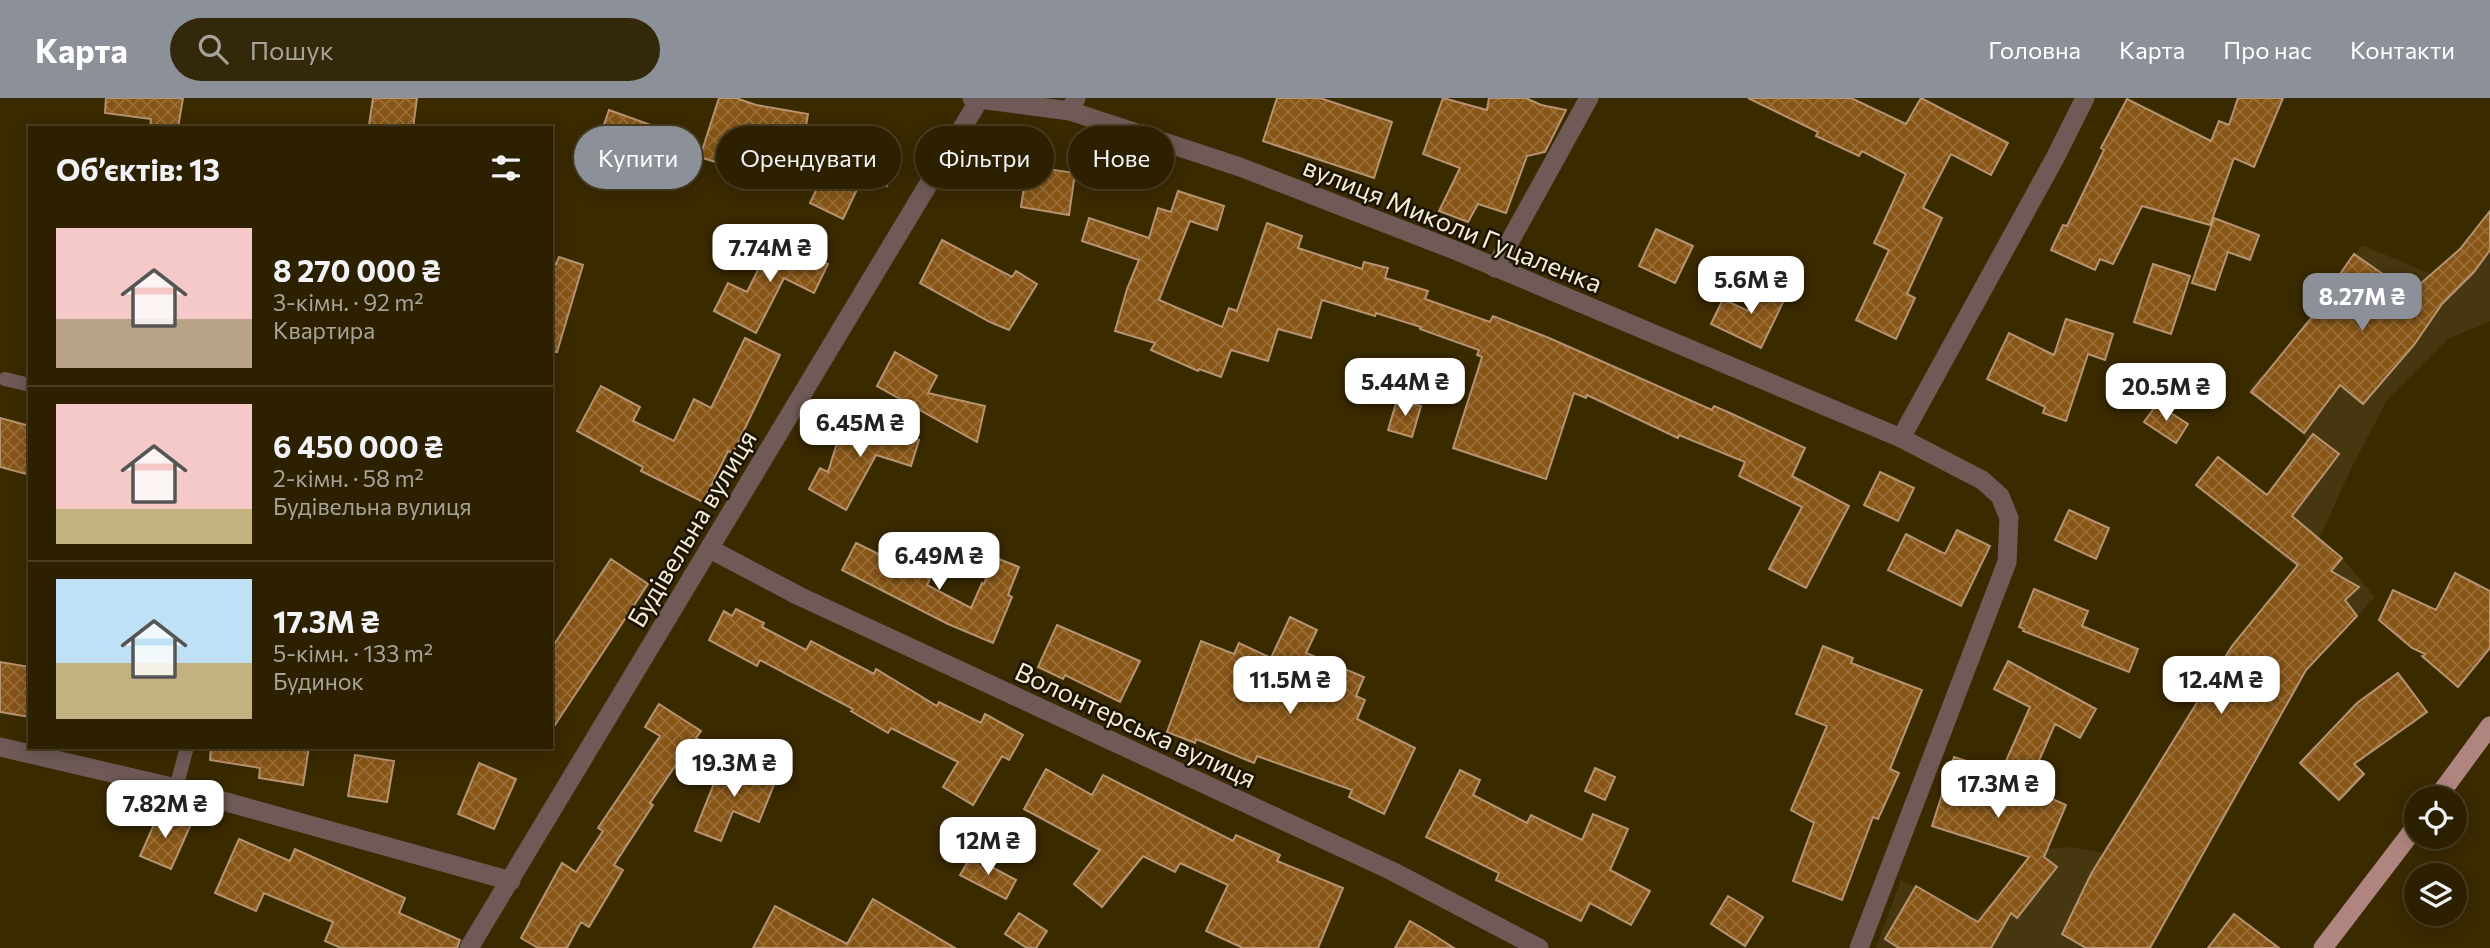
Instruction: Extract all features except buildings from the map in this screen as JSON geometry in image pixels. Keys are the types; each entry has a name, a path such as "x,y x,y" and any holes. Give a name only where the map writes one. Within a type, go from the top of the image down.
{"main road":[{"path":"2446,786 2490,726"},
{"path":"2323,948 2404,842"}],"street":[{"path":"1495,268 1589,98"},
{"path":"1901,438 2055,158 2085,98"},
{"name":"вулиця Миколи Гуцаленка","path":"976,99 1073,105 1240,167 1495,268 1901,438 1982,480 2000,496 2009,518 2007,562 1859,948"},
{"name":"Будівельна вулиця","path":"469,948 710,549 976,99"},
{"name":"Волонтерська вулиця","path":"710,549 799,596 1392,871 1539,948"},
{"path":"0,747 176,788 511,881"}],"lane":[{"path":"5,379 28,385"},
{"path":"176,788 186,749"}],"shaded area":[{"path":"2490,230 2490,321 2448,339 2387,400 2319,539 2342,558 2375,597 2306,670 2150,948 1876,948 1901,880 1972,919 1995,900 2034,850 2069,847 2104,853 2232,646 2296,567 2245,525 2307,442 2304,433 2249,390 2259,377 2267,373 2315,313 2362,245 2431,274 2460,249"}]}
